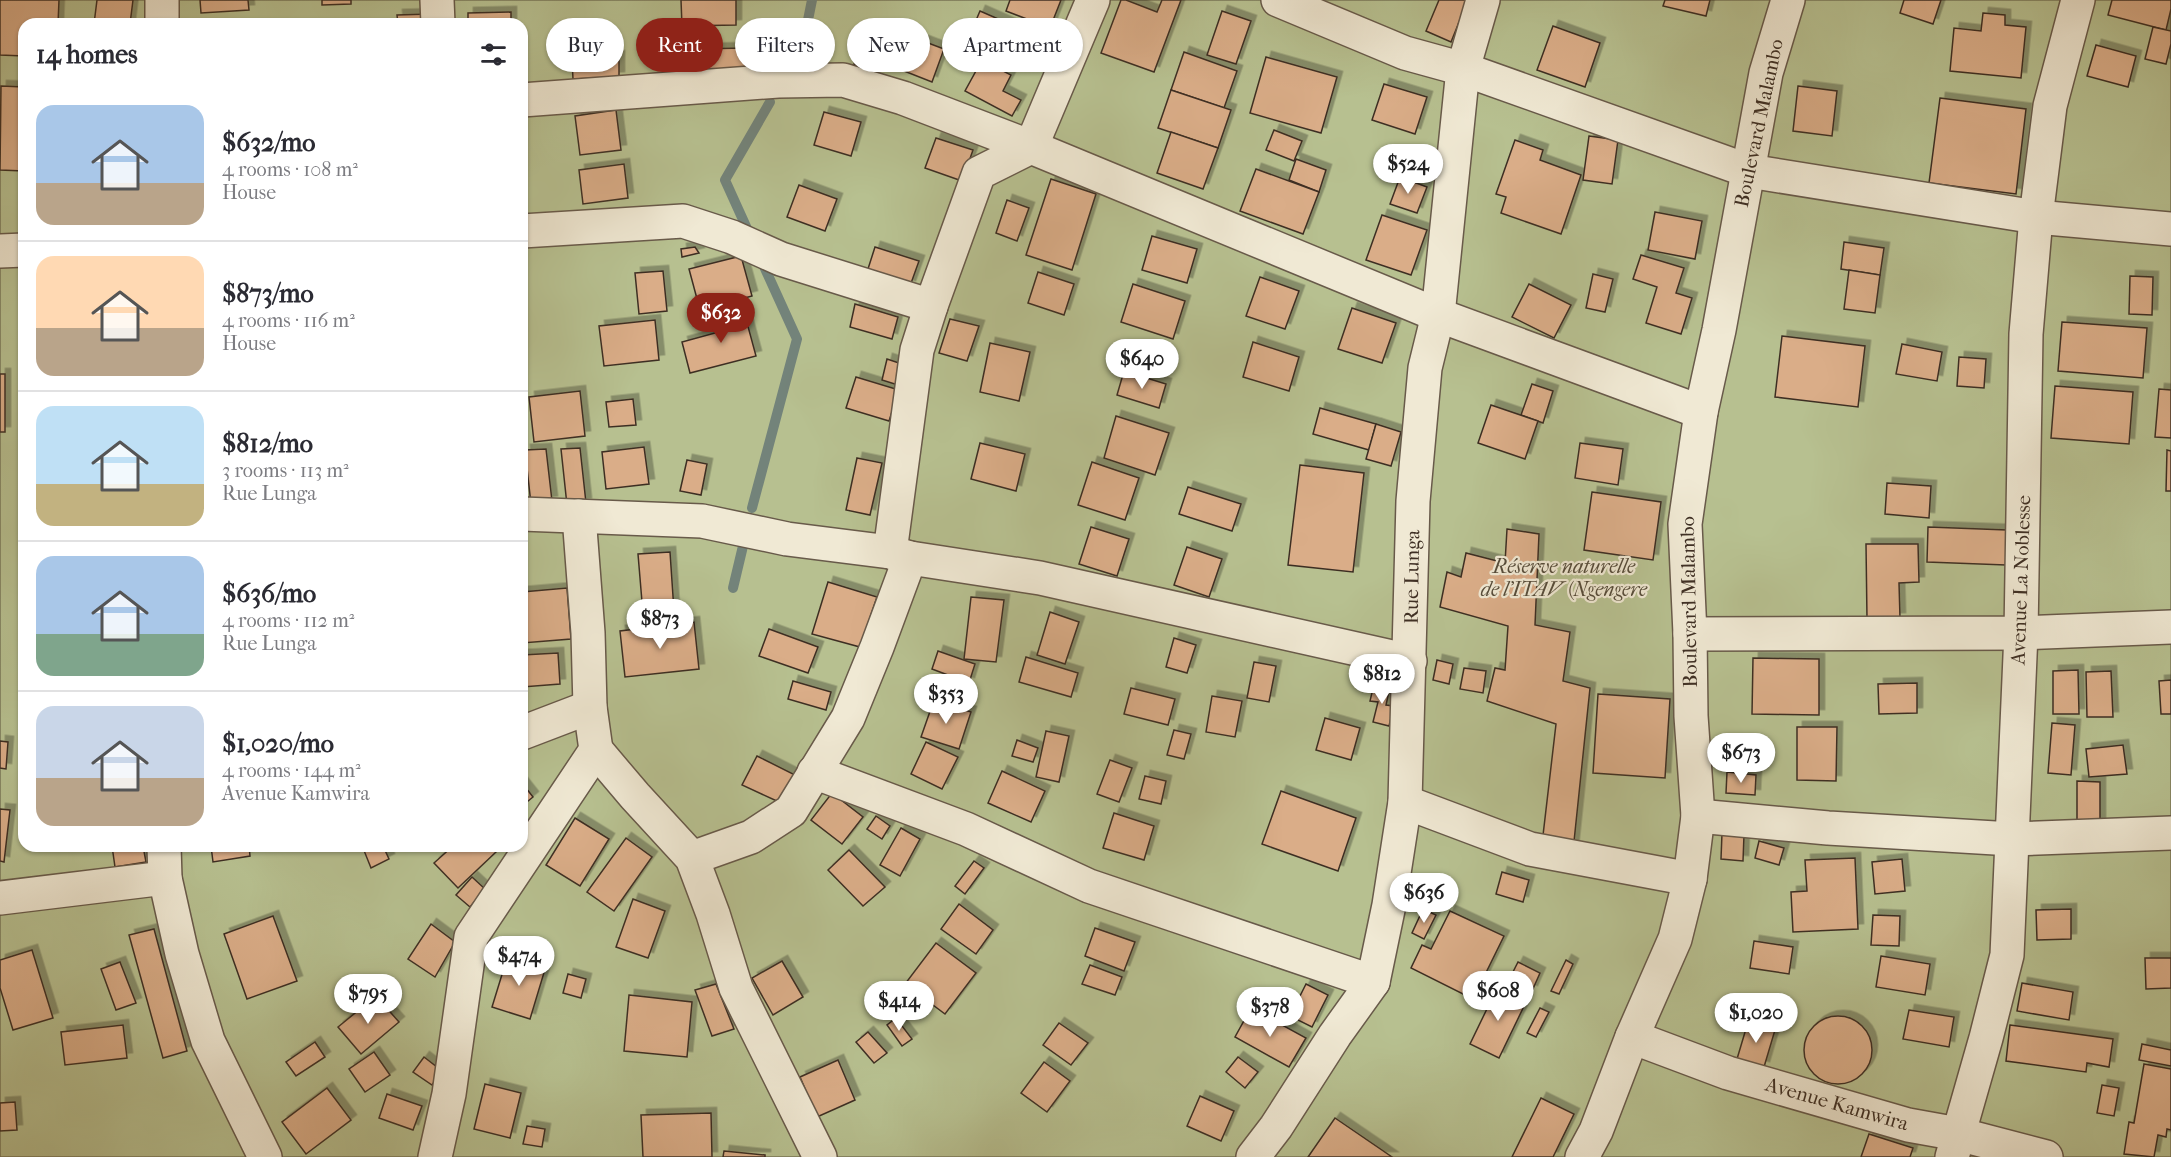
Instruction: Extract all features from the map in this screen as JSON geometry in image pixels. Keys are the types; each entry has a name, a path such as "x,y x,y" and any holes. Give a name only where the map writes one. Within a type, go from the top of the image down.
{"street":[{"path":"162,0 162,18"},
{"path":"437,0 438,18"},
{"path":"692,858 751,837 791,810 848,718 877,648 900,555 917,350 931,306 979,173 1031,147 1092,0"},
{"path":"1278,0 1405,53 1463,69 1749,171 2036,217 2171,229"},
{"name":"Rue Lunga","path":"1254,1157 1373,982 1389,905 1405,802 1413,501 1419,421 1425,368 1438,315 1463,69 1483,0"},
{"name":"Boulevard Malambo","path":"1582,1157 1596,1131 1632,1037 1675,939 1690,879 1698,816 1691,716 1685,524 1701,412 1719,330 1766,73 1788,0"},
{"name":"Avenue La Noblesse","path":"1955,1145 2007,955 2021,633 2026,334 2036,217 2050,106 2078,0"},
{"path":"528,100 778,81 843,80 903,98 1031,147 1438,315 1701,412"},
{"path":"528,231 683,221 732,237 781,259 931,306"},
{"path":"0,251 18,250"},
{"path":"528,513 702,521 787,538 1040,578 1410,661"},
{"path":"579,516 588,633 590,707 596,750 692,858 713,914 736,988 820,1157"},
{"path":"1690,634 2021,633 2171,627"},
{"path":"528,731 590,707"},
{"path":"528,852 596,750"},
{"path":"814,772 966,830 1089,886 1373,982"},
{"path":"1405,802 1530,849 1690,879"},
{"path":"1698,816 1828,828 2012,839 2171,833"},
{"path":"164,852 165,878 182,954 208,1041 265,1157"},
{"path":"435,1157 448,1094 471,937 528,852"},
{"path":"0,897 165,878"},
{"name":"Avenue Kamwira","path":"1632,1037 1728,1073 1908,1125 1955,1145 2046,1157"}],"green space":[{"name":"Réserve naturelle de l'ITAV (Ngengere","path":"0,0 2171,0 2171,1157 0,1157"}],"building":[{"path":"0,0 59,0 58,18 18,18 18,56 0,55"},
{"path":"97,0 133,0 131,18 95,18"},
{"path":"200,0 248,0 249,10 201,13"},
{"path":"322,0 351,0 351,4 322,5"},
{"path":"681,0 736,0 735,25 723,25 723,18 682,18"},
{"path":"1010,0 1061,0 1054,18 1024,18 1006,11"},
{"path":"1121,0 1157,12 1162,0 1181,0 1154,72 1101,53"},
{"path":"1439,0 1468,0 1451,42 1426,31"},
{"path":"1665,0 1710,0 1706,16 1663,6"},
{"path":"1904,0 1941,0 1933,24 1900,13"},
{"path":"2112,0 2171,0 2166,30 2108,15"},
{"path":"980,11 996,18 977,18"},
{"path":"1222,11 1251,21 1236,64 1207,55"},
{"path":"511,12 511,18 468,18 468,13"},
{"path":"1983,13 2005,15 2005,25 2026,27 2021,78 1950,71 1954,28 1981,31"},
{"path":"430,14 430,18 397,18 397,15"},
{"path":"1553,26 1600,43 1585,87 1537,70"},
{"path":"2153,27 2171,31 2171,44 2166,64 2145,59"},
{"path":"930,44 942,48 932,82 907,72 930,72"},
{"path":"2096,45 2136,56 2128,87 2087,76"},
{"path":"723,48 735,48 735,72 746,73 696,74 696,72 723,72"},
{"path":"1184,52 1237,71 1224,108 1171,90"},
{"path":"1266,57 1337,77 1321,133 1250,113"},
{"path":"573,72 619,72 619,77 573,79"},
{"path":"975,72 1005,72 1011,75 1003,91 1021,100 1012,116 965,91"},
{"path":"1384,84 1427,97 1415,134 1372,120"},
{"path":"1,86 18,87 18,171 0,170"},
{"path":"1798,86 1837,91 1832,136 1793,131"},
{"path":"1171,90 1231,110 1218,148 1158,128"},
{"path":"1940,98 2026,109 2016,194 1929,183"},
{"path":"616,110 621,150 580,155 575,116"},
{"path":"824,112 861,122 851,156 814,145"},
{"path":"1274,130 1302,141 1294,161 1266,150"},
{"path":"1171,132 1218,148 1203,189 1157,173"},
{"path":"1589,136 1618,140 1612,184 1583,180"},
{"path":"936,138 973,150 962,181 925,168"},
{"path":"1515,140 1543,150 1540,160 1581,175 1561,234 1501,213 1506,197 1496,194"},
{"path":"1296,159 1326,170 1319,192 1289,180"},
{"path":"624,164 628,198 583,204 579,170"},
{"path":"1256,169 1319,192 1303,234 1240,211"},
{"path":"1400,177 1427,187 1417,213 1390,204"},
{"path":"1051,179 1096,194 1072,270 1026,255"},
{"path":"799,185 837,199 825,231 787,217"},
{"path":"1007,200 1029,208 1017,241 996,233"},
{"path":"1655,212 1702,221 1695,259 1648,250"},
{"path":"1382,215 1427,230 1411,275 1366,260"},
{"path":"1152,236 1197,249 1187,283 1142,270"},
{"path":"1844,242 1884,248 1880,275 1841,269"},
{"path":"695,247 699,253 682,257 681,249"},
{"path":"875,247 919,261 910,286 867,272"},
{"path":"1641,255 1684,268 1676,293 1692,298 1681,334 1646,323 1657,287 1633,279"},
{"path":"741,256 752,296 700,310 689,269"},
{"path":"1849,270 1880,275 1875,313 1844,309"},
{"path":"663,271 667,311 639,314 635,273"},
{"path":"1038,272 1074,284 1064,315 1028,303"},
{"path":"1593,274 1613,279 1605,312 1586,308"},
{"path":"2130,276 2153,277 2152,315 2129,314"},
{"path":"1260,277 1299,291 1285,329 1246,316"},
{"path":"1133,284 1185,301 1173,339 1121,322"},
{"path":"1529,284 1571,305 1554,338 1512,317"},
{"path":"855,304 898,317 892,339 850,327"},
{"path":"743,308 756,356 690,373 682,342 726,330 721,314"},
{"path":"1352,308 1396,323 1382,363 1338,349"},
{"path":"950,319 979,326 967,361 939,353"},
{"path":"655,320 659,360 604,366 599,326"},
{"path":"2062,322 2147,328 2143,378 2058,371"},
{"path":"1782,336 1865,346 1858,407 1775,397"},
{"path":"1253,342 1299,357 1289,391 1243,377"},
{"path":"990,343 1030,352 1019,401 980,392"},
{"path":"1902,344 1942,352 1937,381 1896,374"},
{"path":"1959,357 1986,359 1984,388 1957,386"},
{"path":"887,359 902,364 898,385 882,380"},
{"path":"1124,371 1166,384 1159,408 1117,395"},
{"path":"0,374 5,374 5,432 0,432"},
{"path":"856,377 899,390 889,421 846,408"},
{"path":"1532,384 1553,391 1543,423 1521,415"},
{"path":"2055,386 2133,392 2129,444 2051,438"},
{"path":"2159,389 2171,390 2171,438 2155,437"},
{"path":"580,391 585,436 534,442 529,397"},
{"path":"633,399 636,425 609,427 606,402"},
{"path":"1491,405 1538,421 1525,459 1478,443"},
{"path":"1320,408 1376,424 1369,450 1313,434"},
{"path":"1116,416 1169,433 1155,475 1104,458"},
{"path":"1376,424 1401,432 1391,466 1366,459"},
{"path":"980,443 1025,454 1016,491 971,479"},
{"path":"1580,443 1623,449 1618,485 1575,478"},
{"path":"644,447 649,484 606,489 602,452"},
{"path":"580,448 586,503 567,505 561,449"},
{"path":"546,449 552,501 531,504 528,450"},
{"path":"2167,450 2171,451 2171,491 2166,491"},
{"path":"857,458 882,463 870,515 846,510"},
{"path":"687,460 707,464 701,495 680,491"},
{"path":"1092,462 1139,478 1125,520 1078,505"},
{"path":"1300,465 1364,473 1353,572 1288,565"},
{"path":"1887,483 1931,486 1929,518 1885,514"},
{"path":"1188,487 1241,504 1232,531 1179,514"},
{"path":"1592,492 1661,502 1653,560 1584,550"},
{"path":"1091,527 1129,539 1117,576 1079,564"},
{"path":"1928,527 2007,530 2006,565 1927,562"},
{"path":"1507,529 1539,534 1535,625 1570,632 1563,681 1590,688 1573,851 1542,844 1556,724 1487,701 1495,668 1505,670 1508,626 1440,607 1447,572 1461,577 1466,553 1505,563"},
{"path":"1866,544 1918,544 1919,582 1899,583 1900,618 1867,619"},
{"path":"1187,547 1222,559 1209,597 1174,585"},
{"path":"670,552 674,611 643,614 638,554"},
{"path":"828,582 877,597 860,647 812,634"},
{"path":"567,588 571,639 528,643 528,591"},
{"path":"971,597 1004,600 996,662 964,659"},
{"path":"1050,612 1079,622 1065,664 1037,655"},
{"path":"694,622 699,669 625,677 620,631"},
{"path":"769,629 818,647 808,673 759,656"},
{"path":"1174,638 1196,645 1187,673 1166,667"},
{"path":"938,651 975,664 969,683 932,669"},
{"path":"558,653 560,684 528,687 528,655"},
{"path":"1026,657 1078,673 1071,697 1019,682"},
{"path":"1753,658 1819,659 1819,715 1752,714"},
{"path":"1437,660 1453,664 1449,684 1433,680"},
{"path":"1254,662 1276,666 1269,702 1247,698"},
{"path":"1464,668 1486,671 1483,693 1460,689"},
{"path":"2078,670 2079,714 2053,714 2053,671"},
{"path":"2111,671 2113,717 2087,717 2086,672"},
{"path":"2171,680 2171,714 2161,714 2159,681"},
{"path":"793,681 831,692 826,710 788,699"},
{"path":"1917,683 1917,713 1879,714 1878,684"},
{"path":"1374,684 1390,687 1386,705 1394,706 1389,726 1373,722 1378,702 1370,701"},
{"path":"1131,688 1175,699 1168,725 1124,714"},
{"path":"1598,694 1670,699 1665,778 1593,773"},
{"path":"1212,696 1242,701 1235,737 1206,732"},
{"path":"934,700 971,712 959,749 921,737"},
{"path":"1325,718 1360,728 1351,760 1316,750"},
{"path":"2052,723 2075,725 2071,775 2048,773"},
{"path":"1797,727 1837,727 1836,781 1797,780"},
{"path":"1174,730 1191,734 1184,759 1167,755"},
{"path":"1046,731 1069,736 1059,782 1036,777"},
{"path":"1017,740 1038,748 1033,762 1012,756"},
{"path":"0,741 8,742 6,769 0,768"},
{"path":"926,742 958,757 942,789 911,774"},
{"path":"2123,745 2127,774 2089,777 2086,749"},
{"path":"757,756 795,775 779,802 742,785"},
{"path":"1110,760 1132,768 1119,802 1097,794"},
{"path":"1002,771 1045,791 1031,822 988,803"},
{"path":"1727,772 1756,775 1755,795 1726,793"},
{"path":"1145,776 1166,781 1161,804 1139,799"},
{"path":"2077,781 2100,782 2100,824 2077,824"},
{"path":"528,791 533,797 528,801"},
{"path":"1281,791 1356,818 1338,871 1262,844"},
{"path":"832,793 863,817 842,844 811,820"},
{"path":"0,809 10,810 4,862 0,861"},
{"path":"1114,813 1154,826 1144,860 1103,848"},
{"path":"876,816 890,826 882,839 867,829"},
{"path":"575,818 609,839 580,886 546,865"},
{"path":"901,828 920,839 900,876 880,865"},
{"path":"1722,833 1744,835 1743,861 1721,859"},
{"path":"626,838 652,857 614,911 587,892"},
{"path":"1759,841 1784,848 1779,865 1755,858"},
{"path":"849,850 885,887 863,906 828,870"},
{"path":"113,852 144,852 146,862 115,867"},
{"path":"212,852 250,852 250,856 213,862"},
{"path":"365,852 386,852 389,859 371,868"},
{"path":"446,852 496,852 458,888 434,863"},
{"path":"1855,858 1858,929 1793,932 1791,892 1807,891 1805,860"},
{"path":"1902,859 1905,891 1875,894 1872,862"},
{"path":"974,861 984,868 965,894 955,886"},
{"path":"1502,872 1529,880 1523,902 1496,894"},
{"path":"472,877 485,889 470,907 456,895"},
{"path":"633,899 665,911 648,958 616,947"},
{"path":"959,904 993,930 976,954 941,929"},
{"path":"1423,909 1436,915 1424,939 1412,933"},
{"path":"2071,909 2071,939 2037,940 2036,910"},
{"path":"1450,911 1504,936 1473,999 1411,968 1422,945 1431,949"},
{"path":"1873,915 1900,916 1899,946 1871,945"},
{"path":"273,916 297,981 247,999 224,934"},
{"path":"431,924 455,942 435,977 408,959"},
{"path":"1095,928 1135,942 1124,971 1085,956"},
{"path":"154,929 187,1051 163,1058 129,935"},
{"path":"1754,941 1793,947 1789,974 1750,968"},
{"path":"936,943 976,973 945,1014 905,984"},
{"path":"32,950 53,1018 13,1030 0,988 0,960"},
{"path":"508,955 546,966 530,1019 492,1007"},
{"path":"1881,956 1930,964 1925,995 1876,987"},
{"path":"2145,958 2171,958 2171,988 2146,989"},
{"path":"1566,960 1573,964 1559,994 1551,991"},
{"path":"782,961 803,997 773,1015 752,978"},
{"path":"120,962 136,1003 116,1010 101,969"},
{"path":"1518,962 1540,973 1532,991 1509,980"},
{"path":"1090,965 1122,977 1115,995 1082,984"},
{"path":"568,974 586,979 581,998 563,993"},
{"path":"2022,983 2073,992 2069,1020 2017,1011"},
{"path":"716,984 734,1029 712,1036 695,990"},
{"path":"1306,984 1328,995 1312,1027 1290,1016"},
{"path":"1498,986 1527,1000 1499,1058 1470,1044"},
{"path":"629,995 692,1002 687,1057 624,1051"},
{"path":"376,996 399,1022 361,1054 338,1027"},
{"path":"1251,1008 1306,1038 1289,1067 1235,1037"},
{"path":"1540,1008 1549,1012 1536,1037 1527,1033"},
{"path":"1909,1010 1954,1017 1949,1047 1903,1039"},
{"path":"1838,1016 1851,1019 1862,1026 1869,1037 1872,1050 1869,1063 1862,1074 1851,1081 1838,1084 1825,1081 1814,1074 1807,1063 1804,1050 1807,1037 1814,1026 1825,1019"},
{"path":"896,1018 912,1039 902,1046 887,1025"},
{"path":"1748,1022 1775,1030 1764,1067 1737,1059"},
{"path":"1059,1023 1088,1043 1071,1065 1043,1045"},
{"path":"123,1025 127,1058 65,1065 61,1032"},
{"path":"2010,1025 2113,1039 2109,1067 2087,1063 2086,1072 2006,1061"},
{"path":"868,1032 887,1053 874,1063 856,1042"},
{"path":"315,1042 325,1057 296,1076 286,1062"},
{"path":"2142,1044 2171,1050 2171,1066 2139,1060"},
{"path":"374,1052 390,1075 365,1092 349,1069"},
{"path":"424,1057 442,1071 432,1085 413,1072"},
{"path":"1238,1057 1258,1072 1245,1088 1226,1072"},
{"path":"838,1060 855,1100 817,1117 800,1077"},
{"path":"1044,1062 1070,1081 1047,1112 1021,1093"},
{"path":"2144,1064 2171,1069 2171,1130 2167,1129 2166,1137 2158,1135 2154,1157 2124,1154 2129,1122 2134,1123"},
{"path":"485,1084 521,1093 510,1138 474,1129"},
{"path":"2102,1085 2119,1088 2114,1116 2097,1113"},
{"path":"327,1088 351,1120 306,1154 282,1122"},
{"path":"387,1094 422,1106 413,1130 379,1118"},
{"path":"1200,1096 1234,1111 1221,1141 1187,1126"},
{"path":"1541,1098 1574,1114 1553,1157 1512,1157"},
{"path":"15,1102 17,1130 0,1131 0,1103"},
{"path":"711,1113 712,1157 643,1157 641,1115"},
{"path":"1335,1118 1392,1157 1308,1157"},
{"path":"527,1126 545,1129 542,1147 523,1144"},
{"path":"1869,1134 1913,1148 1910,1157 1861,1157"},
{"path":"724,1151 765,1155 765,1157 723,1157"}],"waterway":[{"path":"808,18 812,0"},
{"path":"749,233 725,180 770,102"},
{"path":"752,508 797,339 762,262"},
{"path":"733,588 743,546"}]}
